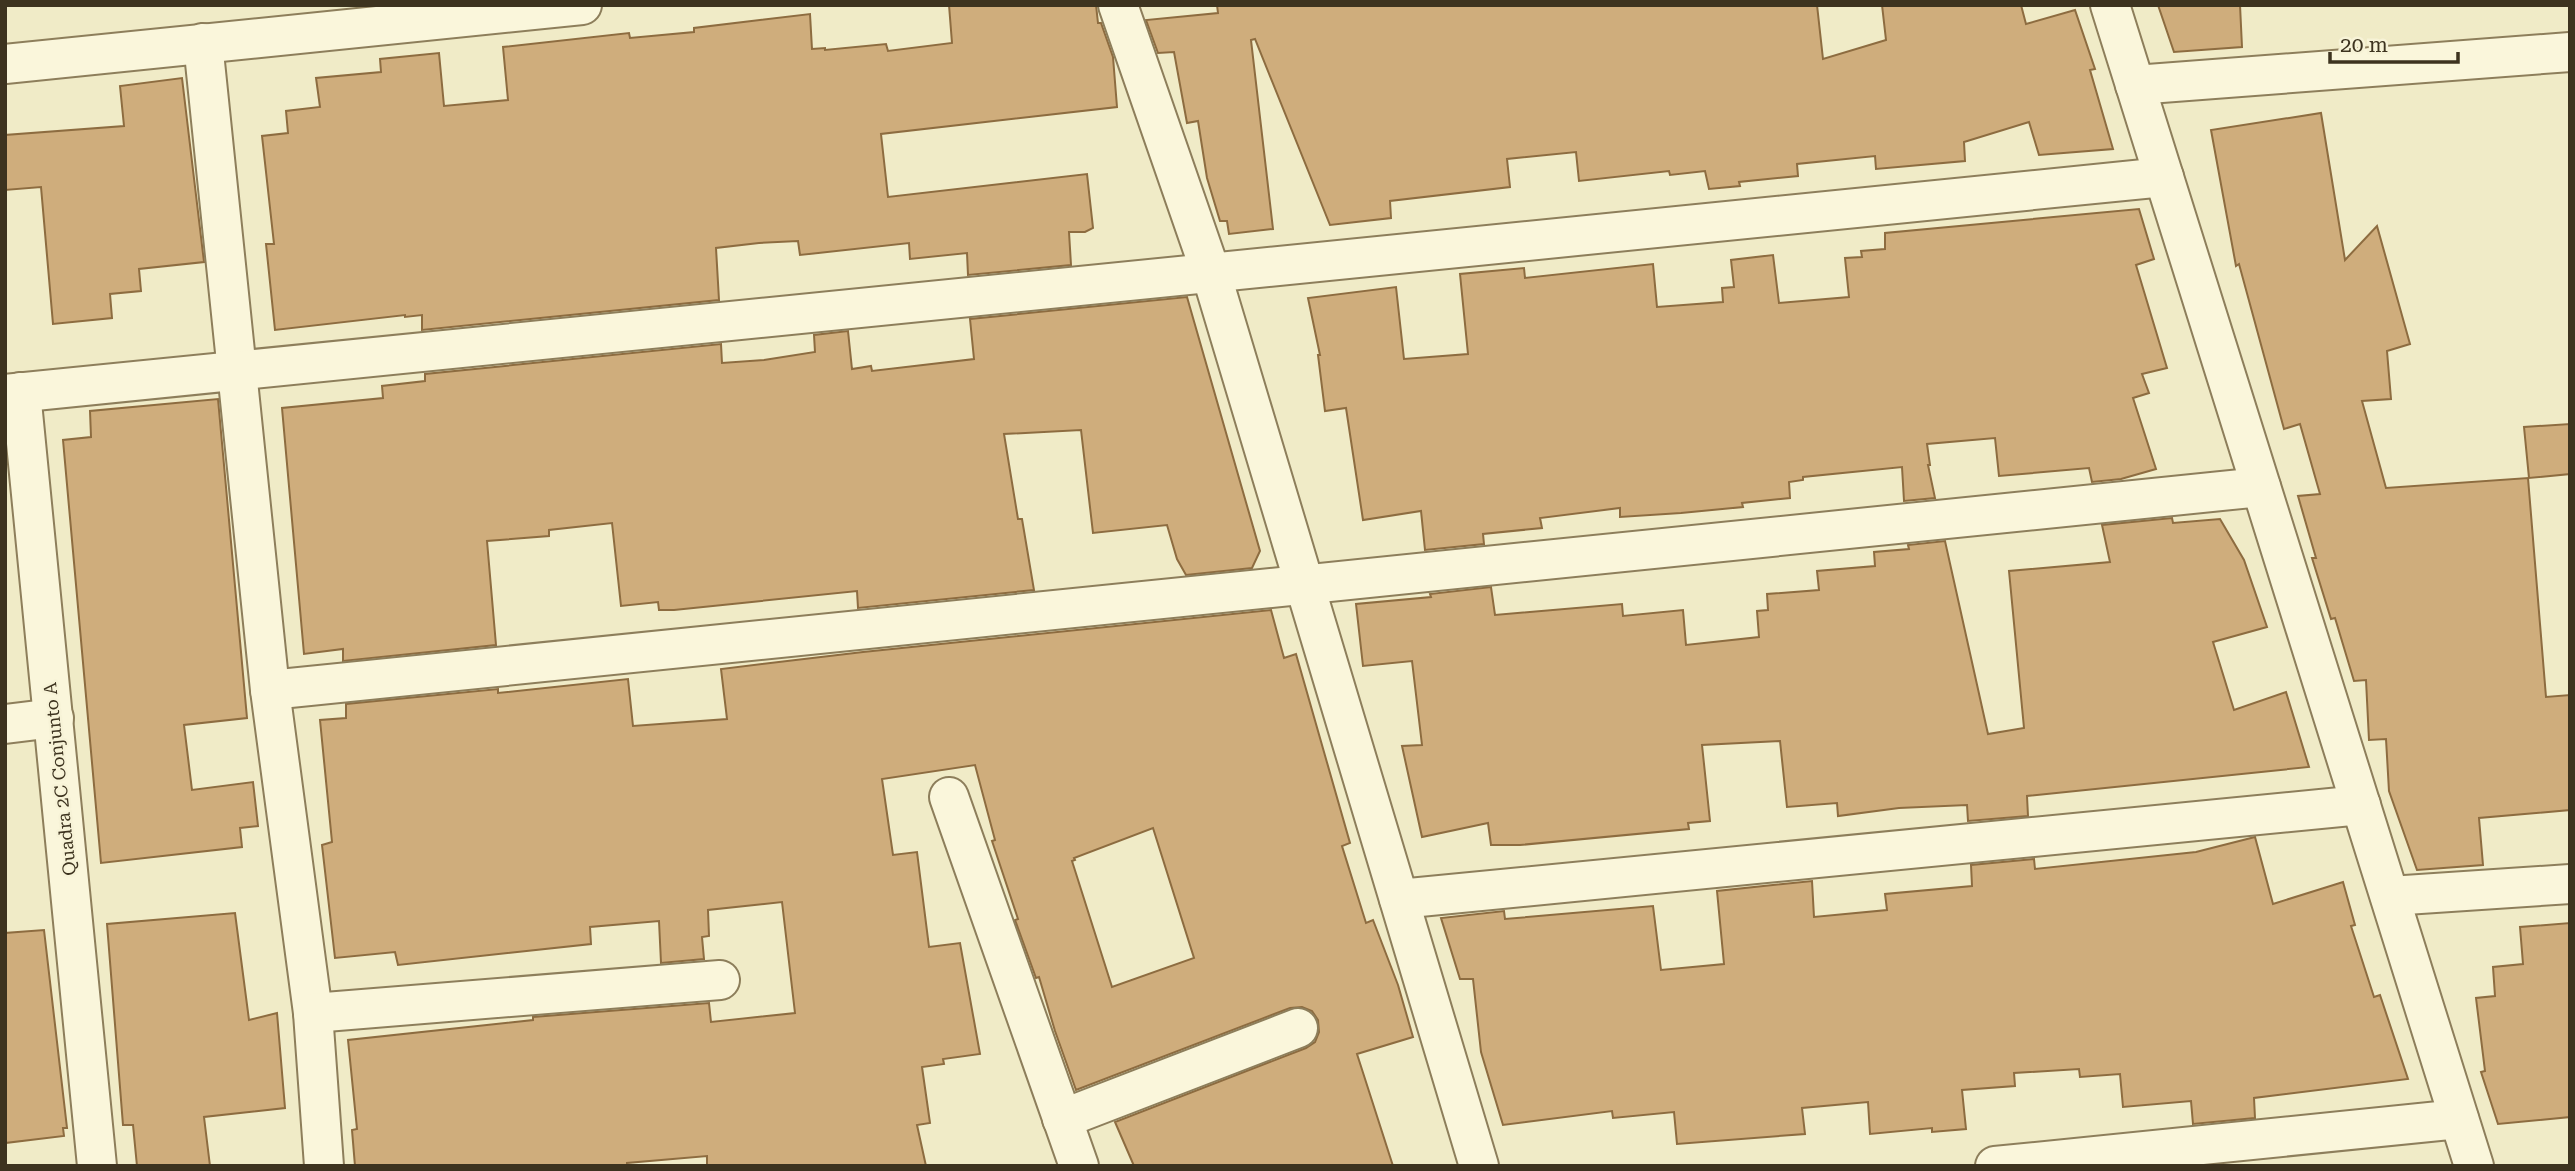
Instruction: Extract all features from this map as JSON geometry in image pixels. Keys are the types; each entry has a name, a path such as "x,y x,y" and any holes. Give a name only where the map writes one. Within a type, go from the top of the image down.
{"street":[{"path":"5,64 582,5"},
{"path":"1118,5 1212,273 1479,1166"},
{"path":"2109,5 2474,1166"},
{"path":"203,43 270,690 313,1013 324,1166"},
{"path":"2135,85 2570,52"},
{"path":"13,393 2164,177"},
{"name":"Quadra 2C Conjunto A","path":"13,393 54,718 97,1166"},
{"path":"270,690 2261,487"},
{"path":"5,724 54,718"},
{"path":"949,797 1079,1166"},
{"path":"1399,899 2361,804"},
{"path":"2390,896 2570,884"},
{"path":"313,1013 720,981"},
{"path":"1062,1119 1298,1028"},
{"path":"1995,1166 2459,1119"}],"building":[{"path":"949,5 1096,5 1098,23 1101,23 1113,57 1117,107 881,134 888,197 1087,174 1093,228 1085,232 1069,232 1071,265 968,275 967,253 910,259 909,243 800,255 798,241 759,243 716,248 719,300 422,330 422,315 405,315 275,330 266,244 274,244 262,136 288,133 286,111 320,107 316,78 381,72 380,59 439,53 444,106 508,100 503,47 629,33 630,38 694,32 694,28 810,14 812,49 886,44 888,51 952,43"},
{"path":"1217,5 1817,5 1823,59 1886,40 1882,5 2021,5 2026,24 2075,10 2095,69 2090,70 2113,149 2039,155 2029,122 1964,142 1965,161 1876,169 1875,156 1797,164 1798,176 1739,182 1740,186 1709,189 1705,171 1670,175 1669,171 1579,181 1576,152 1507,159 1510,187 1390,201 1391,218 1330,225 1255,39 1251,40 1273,229 1229,234 1227,221 1220,221 1207,178 1198,121 1187,123 1174,52 1158,53 1146,20 1218,13"},
{"path":"2158,5 2240,5 2242,47 2174,52"},
{"path":"182,78 204,262 139,269 141,291 110,294 112,318 53,324 41,187 5,190 5,135 124,126 120,86"},
{"path":"2321,113 2345,260 2377,226 2410,344 2387,351 2391,399 2362,401 2386,488 2528,478 2546,697 2570,695 2570,810 2479,818 2483,865 2417,870 2389,791 2386,739 2369,740 2366,680 2354,681 2335,618 2331,619 2312,558 2316,558 2298,496 2320,494 2300,424 2284,429 2239,264 2236,266 2211,130"},
{"path":"2139,209 2154,259 2136,265 2167,368 2142,374 2149,393 2133,398 2156,469 2121,479 2092,482 2089,468 1999,476 1995,438 1927,444 1935,498 1904,501 1902,467 1803,477 1803,480 1789,482 1790,498 1742,503 1743,507 1681,513 1620,517 1620,508 1540,518 1542,528 1483,534 1484,544 1425,550 1421,511 1363,520 1346,408 1325,411 1320,355 1308,298 1396,287 1404,359 1468,354 1460,274 1524,268 1525,278 1653,264 1657,307 1723,302 1722,288 1734,287 1731,260 1773,255 1779,303 1849,297 1845,258 1862,257 1861,251 1885,249 1885,233"},
{"path":"1187,297 1260,551 1252,568 1186,575 1177,559 1167,525 1093,533 1081,430 1004,434 1018,519 1022,519 1034,590 858,608 857,591 674,610 659,610 658,602 621,606 612,523 549,530 549,536 487,541 496,645 343,661 343,649 304,654 282,408 383,398 382,386 425,381 425,374 721,344 722,363 764,360 815,352 814,335 848,331 852,369 871,366 872,371 974,359 970,319"},
{"path":"218,399 247,718 184,725 192,790 253,782 258,826 240,828 242,847 101,863 63,440 91,437 90,411"},
{"path":"2570,424 2570,474 2529,478 2524,427"},
{"path":"2172,518 2173,523 2220,519 2244,560 2267,627 2213,642 2234,710 2286,692 2309,767 2027,796 2028,816 1968,821 1967,805 1899,808 1838,816 1837,803 1787,807 1780,741 1702,745 1710,821 1688,823 1689,829 1520,845 1491,845 1488,823 1422,837 1402,746 1422,745 1412,661 1363,666 1356,604 1431,597 1430,594 1491,587 1495,615 1622,604 1623,616 1683,610 1686,645 1759,637 1757,611 1768,610 1767,594 1819,590 1817,571 1875,566 1874,552 1909,549 1908,545 1945,541 1988,734 2024,728 2009,571 2110,562 2102,525"},
{"path":"1271,610 1284,658 1296,654 1350,843 1342,846 1366,923 1373,920 1398,985 1413,1037 1357,1054 1393,1166 1134,1166 1115,1122 1306,1048 1315,1042 1319,1032 1318,1020 1312,1011 1302,1007 1290,1008 1076,1090 1039,977 1036,978 1015,920 1018,919 992,841 995,840 975,765 882,779 893,855 917,852 929,947 960,943 980,1054 943,1059 944,1064 922,1067 930,1123 917,1125 926,1166 707,1166 707,1156 627,1163 627,1166 355,1166 352,1130 357,1129 348,1040 533,1020 533,1017 709,1003 711,1022 795,1013 782,902 708,910 709,936 702,937 704,959 661,963 659,921 590,927 591,944 398,965 395,952 335,958 322,845 332,842 320,720 346,718 346,704 498,689 498,693 628,679 633,726 727,719 721,669","holes":["1153,828 1194,958 1112,987 1072,861 1074,858"]},
{"path":"2255,837 2273,904 2343,882 2355,925 2351,926 2374,997 2380,995 2408,1079 2254,1098 2255,1118 2193,1124 2191,1101 2123,1107 2120,1074 2080,1077 2079,1069 2014,1073 2015,1086 1962,1090 1966,1129 1932,1132 1932,1128 1870,1134 1868,1102 1802,1108 1805,1134 1677,1144 1674,1112 1613,1118 1612,1111 1503,1125 1481,1052 1473,979 1460,979 1441,918 1504,911 1505,919 1653,906 1661,970 1724,964 1717,891 1812,881 1814,917 1887,910 1885,894 1972,886 1971,865 2034,859 2035,869 2196,852"},
{"path":"235,913 249,1020 277,1013 285,1108 204,1117 210,1166 137,1166 133,1125 123,1125 107,924"},
{"path":"2570,923 2570,1117 2498,1124 2481,1072 2485,1071 2476,998 2495,996 2493,967 2523,964 2520,927"},
{"path":"44,930 67,1128 63,1128 64,1136 5,1143 5,933"}]}
